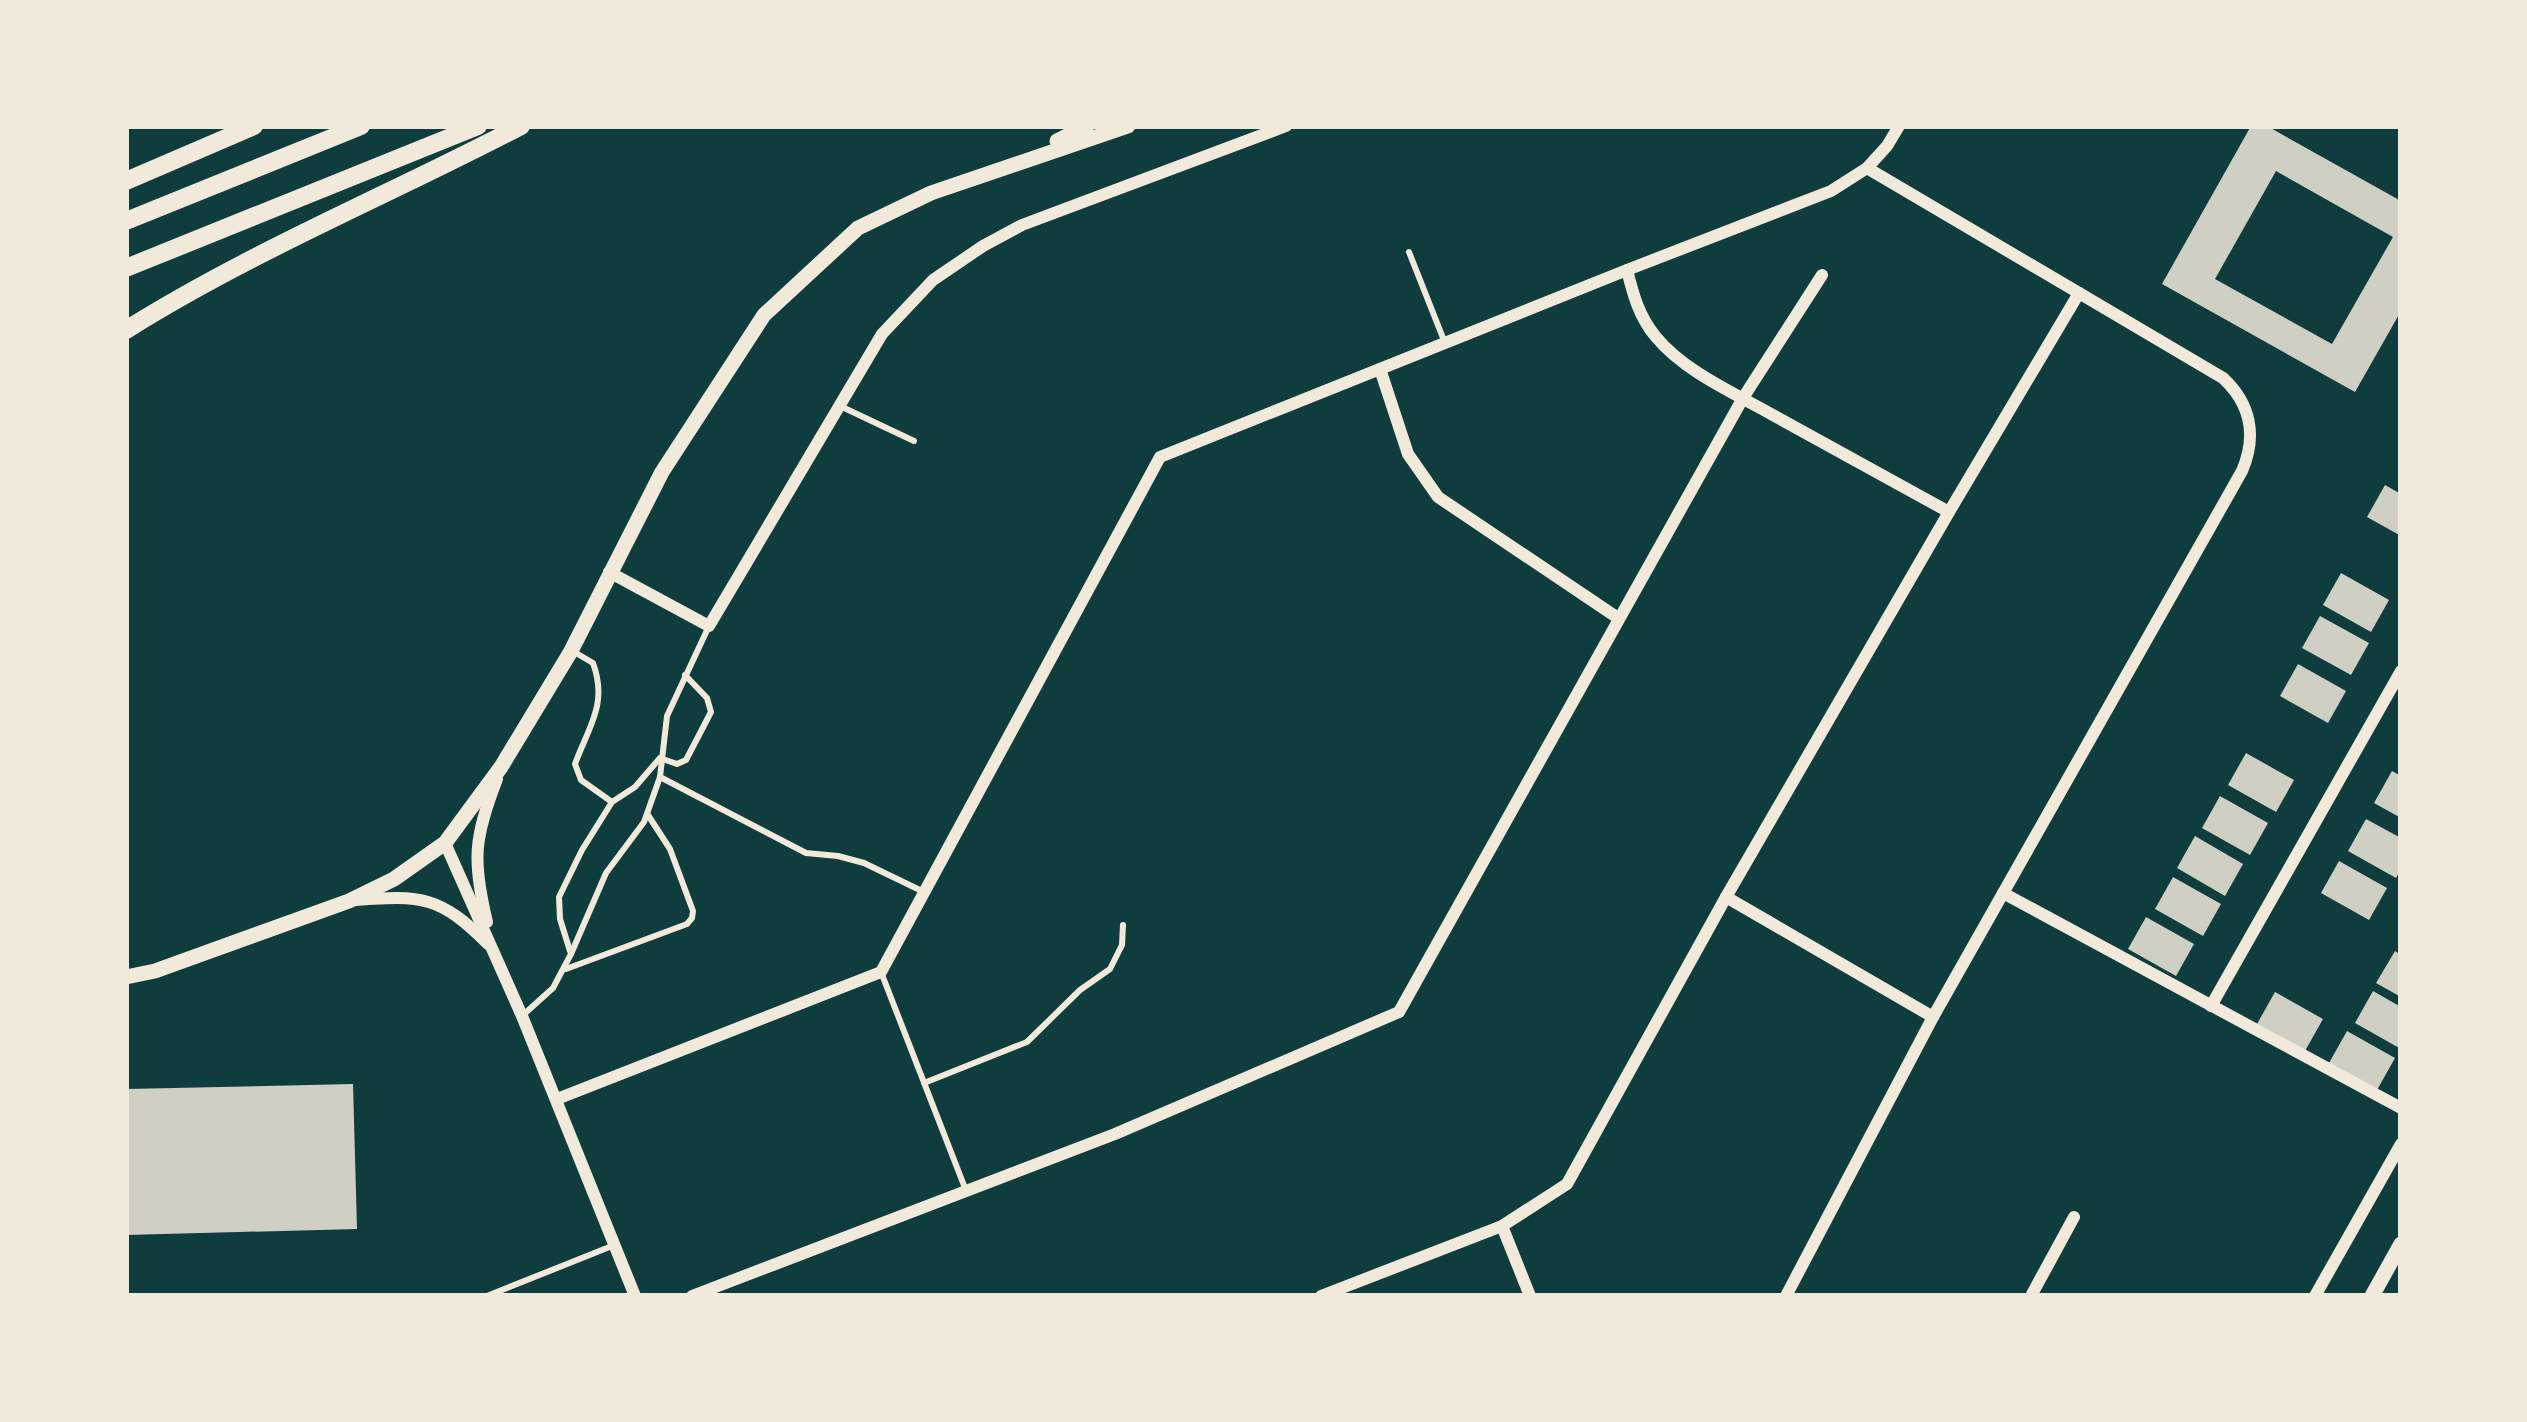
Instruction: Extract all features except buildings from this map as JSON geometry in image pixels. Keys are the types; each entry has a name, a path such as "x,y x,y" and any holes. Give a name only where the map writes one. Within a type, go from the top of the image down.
{"main road":[{"path":"126,181 254,126"},
{"path":"126,220 361,126"},
{"path":"126,268 478,126"},
{"path":"126,330 307,229 520,126"}],"street":[{"path":"1012,164 1087,126"},
{"path":"126,977 155,971 349,901 394,879 445,843 501,767 571,651 662,472 764,315 858,228 931,193 1128,126"},
{"path":"609,572 709,626 882,334 934,280 1022,225 1286,126"},
{"path":"557,1099 881,972 1160,458 1832,191 1867,168 1899,126"},
{"path":"1786,1296 1934,1017 2242,471 2250,447 2246,409 2223,378 1867,168"},
{"path":"1627,270 1639,311 1667,350 1743,398 1949,512"},
{"path":"692,1296 1115,1134 1399,1012 1743,398 1822,275"},
{"path":"1321,1296 1502,1226 1567,1184 1726,897 2079,293"},
{"path":"1380,369 1408,454 1438,496 1618,618"},
{"path":"2211,1006 2401,671"},
{"path":"495,952 476,862 477,836 501,767"},
{"path":"445,843 557,1099 635,1296"},
{"path":"2003,893 2401,1108"},
{"path":"1726,897 1934,1017"},
{"path":"349,901 423,899 442,905 495,952"},
{"path":"2315,1296 2401,1144"},
{"path":"2031,1296 2074,1217"},
{"path":"1502,1226 1530,1296"},
{"path":"2372,1296 2401,1244"}],"lane":[{"path":"1409,252 1445,343"},
{"path":"840,406 914,441"},
{"path":"522,1016 553,988 606,873 644,822 660,777 667,716 709,626"},
{"path":"571,651 593,663 600,681 598,712 575,764 581,780 612,802"},
{"path":"660,758 677,764 686,760 711,712 707,698 685,675"},
{"path":"571,954 559,897 612,802 635,787 660,758"},
{"path":"660,777 806,853 864,863 925,892"},
{"path":"563,970 687,924 692,918 670,849 647,814"},
{"path":"925,1083 1027,1042 1080,990 1110,969 1122,945 1123,925"},
{"path":"881,972 967,1191"},
{"path":"487,1296 615,1245"}]}
